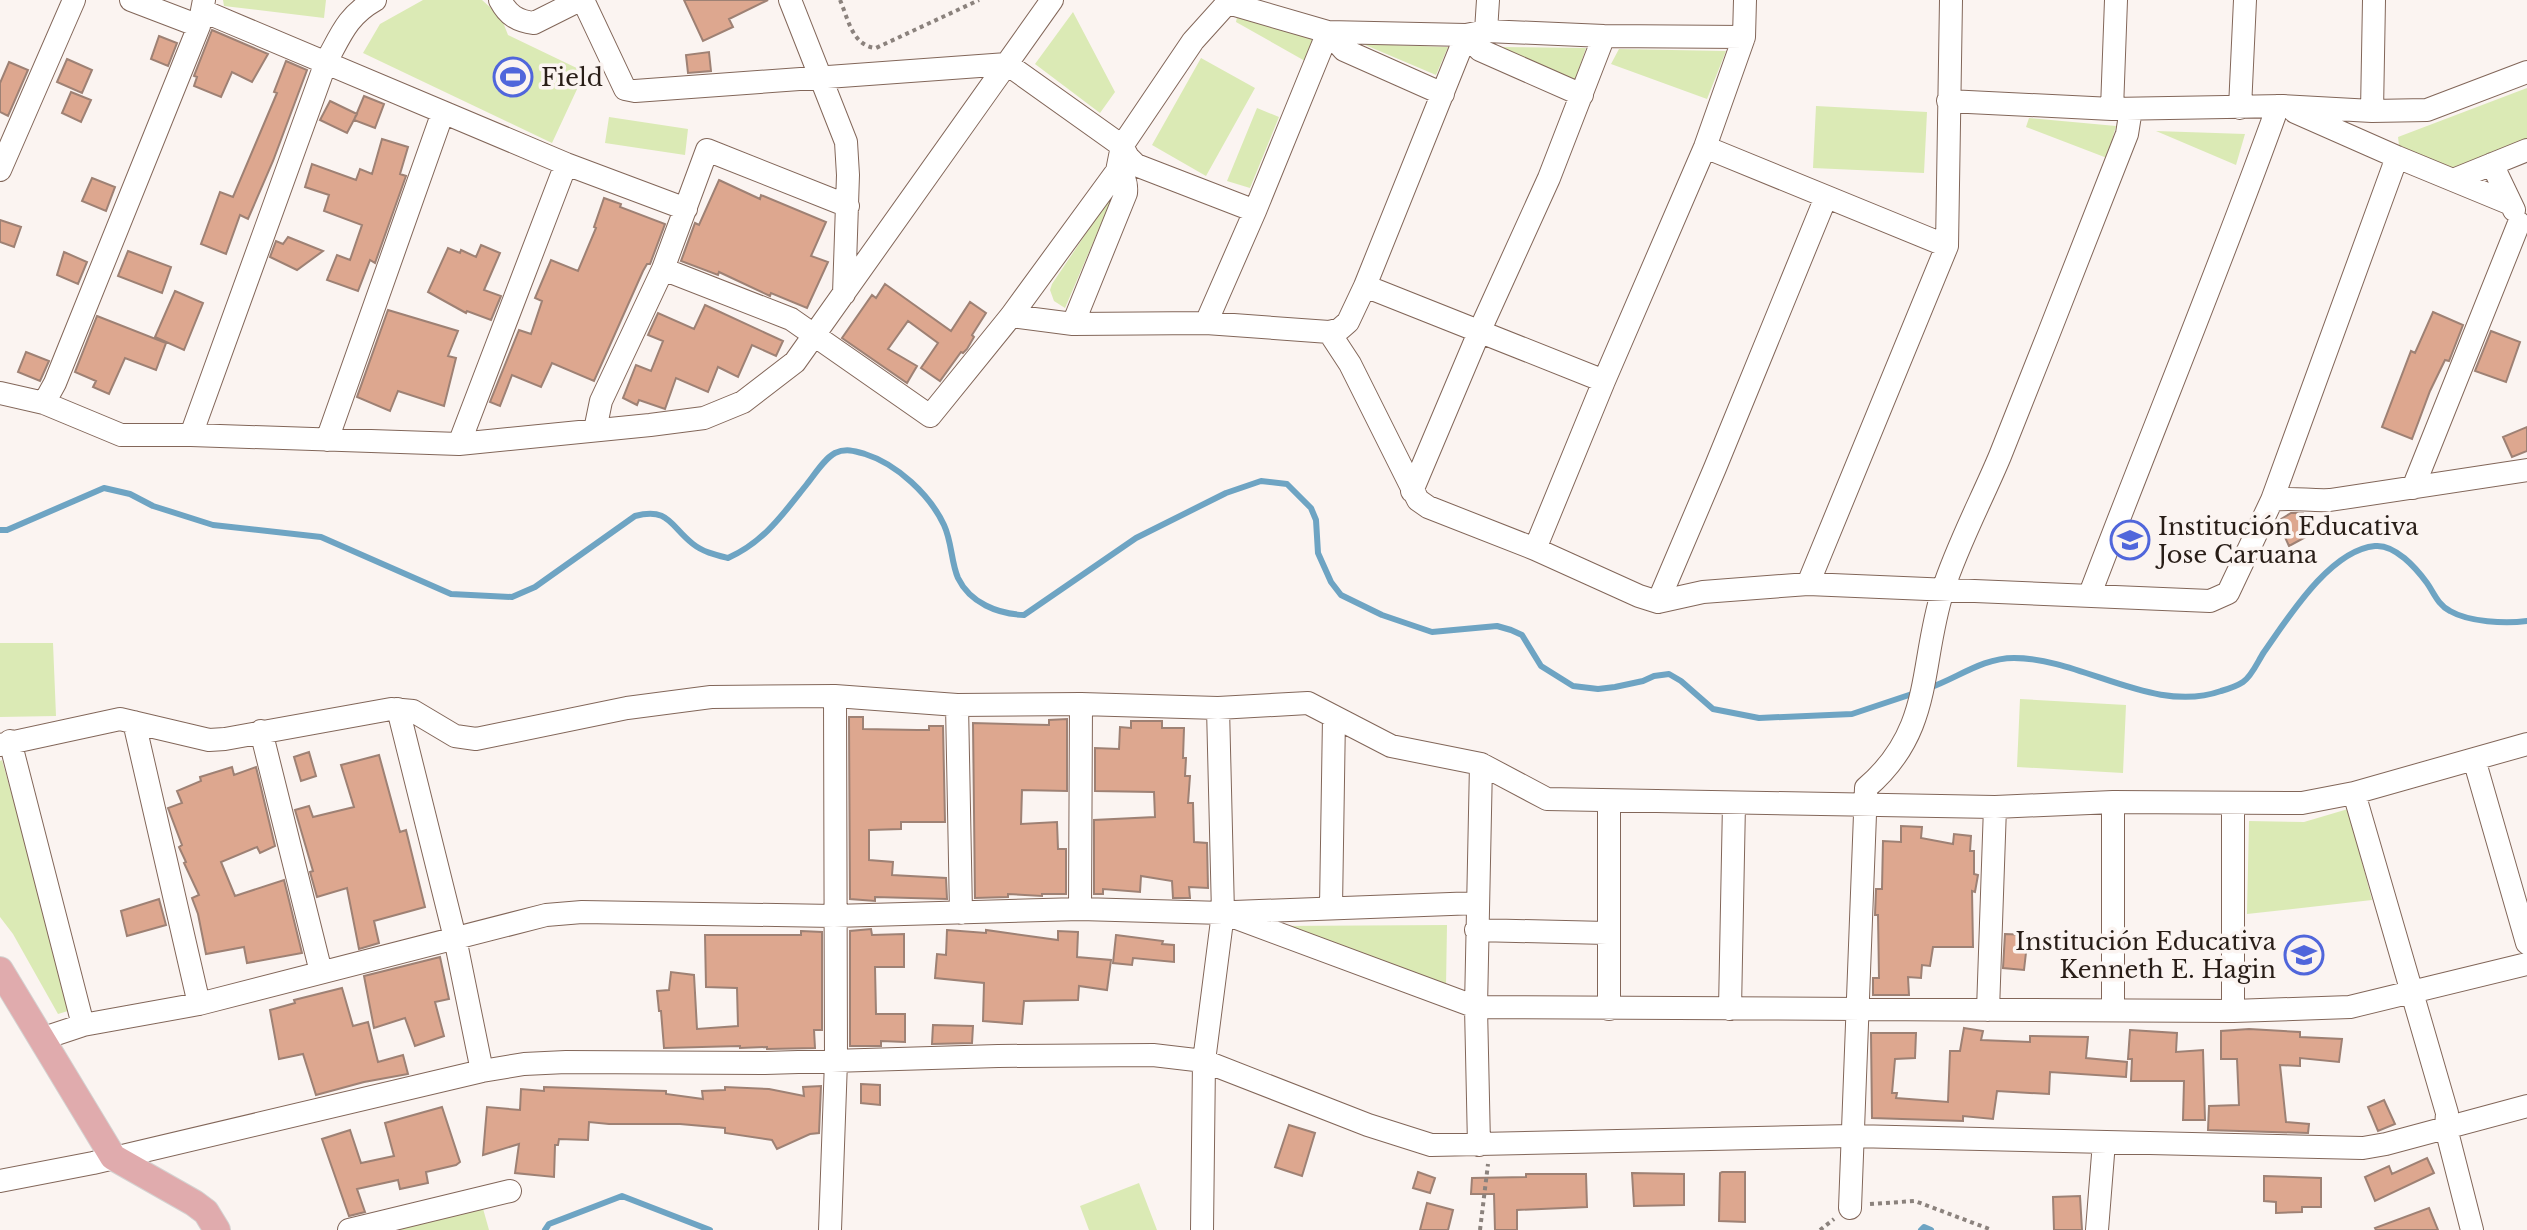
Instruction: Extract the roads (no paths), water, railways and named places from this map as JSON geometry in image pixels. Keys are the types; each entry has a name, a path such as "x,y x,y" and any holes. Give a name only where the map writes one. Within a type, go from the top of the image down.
{"main road":[{"path":"0,970 113,1157 194,1203 206,1212 217,1230"}],"street":[{"path":"0,170 74,0"},
{"path":"131,0 202,13 566,164 686,209"},
{"path":"500,0 505,11 513,17 534,23 581,0 625,89 635,91 1007,64 1122,146 1136,165 1255,211"},
{"path":"790,0 846,142 848,206 844,294"},
{"path":"0,393 44,403 121,435 459,444 690,420 723,411 743,402 795,362 1052,0"},
{"path":"1011,316 1073,324 1206,323 1329,332 1340,329 1348,322 1365,286 1443,94 1476,33 1488,0"},
{"path":"1535,549 1705,147 1744,37 1745,0"},
{"path":"1808,584 1947,246 1951,0"},
{"path":"1850,1208 1866,788 1900,752 1920,706 1943,589 2127,134 2122,109 2116,0"},
{"path":"2240,108 2245,0"},
{"path":"2372,111 2374,0"},
{"path":"191,435 326,62 345,27 358,10 371,1"},
{"path":"663,269 791,319 930,416 1011,316 1117,171 1122,146 1193,41 1229,2 1328,32 1744,37"},
{"path":"44,403 55,383 202,13"},
{"path":"1328,32 1344,50 1443,94"},
{"path":"1206,323 1328,32"},
{"path":"1476,33 1480,50 1582,95"},
{"path":"1412,491 1549,178 1604,36"},
{"path":"1948,101 2122,109 2281,106 2372,111 2427,110 2527,72"},
{"path":"2281,106 2453,180 2519,223"},
{"path":"2090,594 2281,106"},
{"path":"327,440 443,112"},
{"path":"1705,147 1947,246"},
{"path":"595,430 601,401 663,269 707,150 848,206"},
{"path":"2453,180 2527,150"},
{"path":"1329,332 1350,364 1418,500 1428,507 1658,602 1729,589 1808,584 2210,601 2228,593 2272,500 2397,157"},
{"path":"459,444 566,164"},
{"path":"2413,488 2519,223 2492,164"},
{"path":"1073,324 1126,193 1127,184 1117,171"},
{"path":"1658,602 1826,197"},
{"path":"1365,286 1604,381"},
{"path":"2272,500 2330,500 2527,470"},
{"path":"830,1230 836,1061 835,696"},
{"path":"83,1025 5,743 120,719 209,740 398,709 413,711 455,736 476,739 627,708 711,697 835,696 957,705 1081,704 1218,708 1308,703 1391,746 1481,764 1547,799 1995,807 2113,802 2302,803 2354,793 2527,744"},
{"path":"1080,909 1081,704"},
{"path":"957,705 961,913"},
{"path":"1202,1230 1204,1061 1223,913 1218,708"},
{"path":"398,709 455,938 482,1071"},
{"path":"1331,907 1334,717"},
{"path":"134,722 199,1004"},
{"path":"261,731 321,972"},
{"path":"2474,759 2527,943"},
{"path":"1481,764 1476,1007 1484,1145"},
{"path":"2354,793 2447,1113 2446,1128 2472,1230"},
{"path":"1609,801 1609,1009"},
{"path":"2113,802 2113,1010"},
{"path":"1730,1009 1734,803"},
{"path":"2233,803 2233,1011"},
{"path":"1988,1010 1995,807"},
{"path":"41,1039 83,1025 199,1004 546,915 582,912 834,916 1080,909 1223,913 1477,903"},
{"path":"1223,913 1476,1007 2233,1011 2350,1007 2527,964"},
{"path":"1476,930 1607,933"},
{"path":"0,1181 482,1071 524,1064 566,1062 765,1063 1153,1055 1204,1061 1368,1125 1431,1145 1852,1136 2363,1148 2527,1106"},
{"path":"2097,1230 2104,1142"},
{"path":"349,1230 510,1191"}],"waterway":[{"path":"0,530 7,530 104,488 130,494 153,506 213,525 321,537 451,594 512,597 535,587 635,516 646,514 662,516 697,547 728,558 752,544 772,526 827,459 839,451 850,450 889,465 921,492 947,532 958,578 970,594 986,606 1024,615 1136,538 1226,493 1261,481 1287,484 1311,508 1316,520 1318,553 1331,582 1341,595 1382,615 1432,632 1497,626 1511,630 1522,635 1541,666 1573,686 1598,689 1615,687 1669,674 1713,709 1759,718 1852,714 1915,693"},
{"path":"1929,688 1991,661 2014,658 2040,660 2170,696 2196,696 2227,689 2249,676 2298,605 2326,572 2358,550 2375,546 2390,549 2411,564 2439,602 2450,611 2487,621 2527,621"},
{"path":"545,1230 549,1224 622,1196 710,1230"},
{"path":"1921,1230 1924,1227 1931,1230"}],"place":[{"name":"Field","path":"513,77"},
{"name":"Institución Educativa Jose Caruana","path":"2130,540"},
{"name":"Institución Educativa Kenneth E. Hagin","path":"2304,955"}]}
